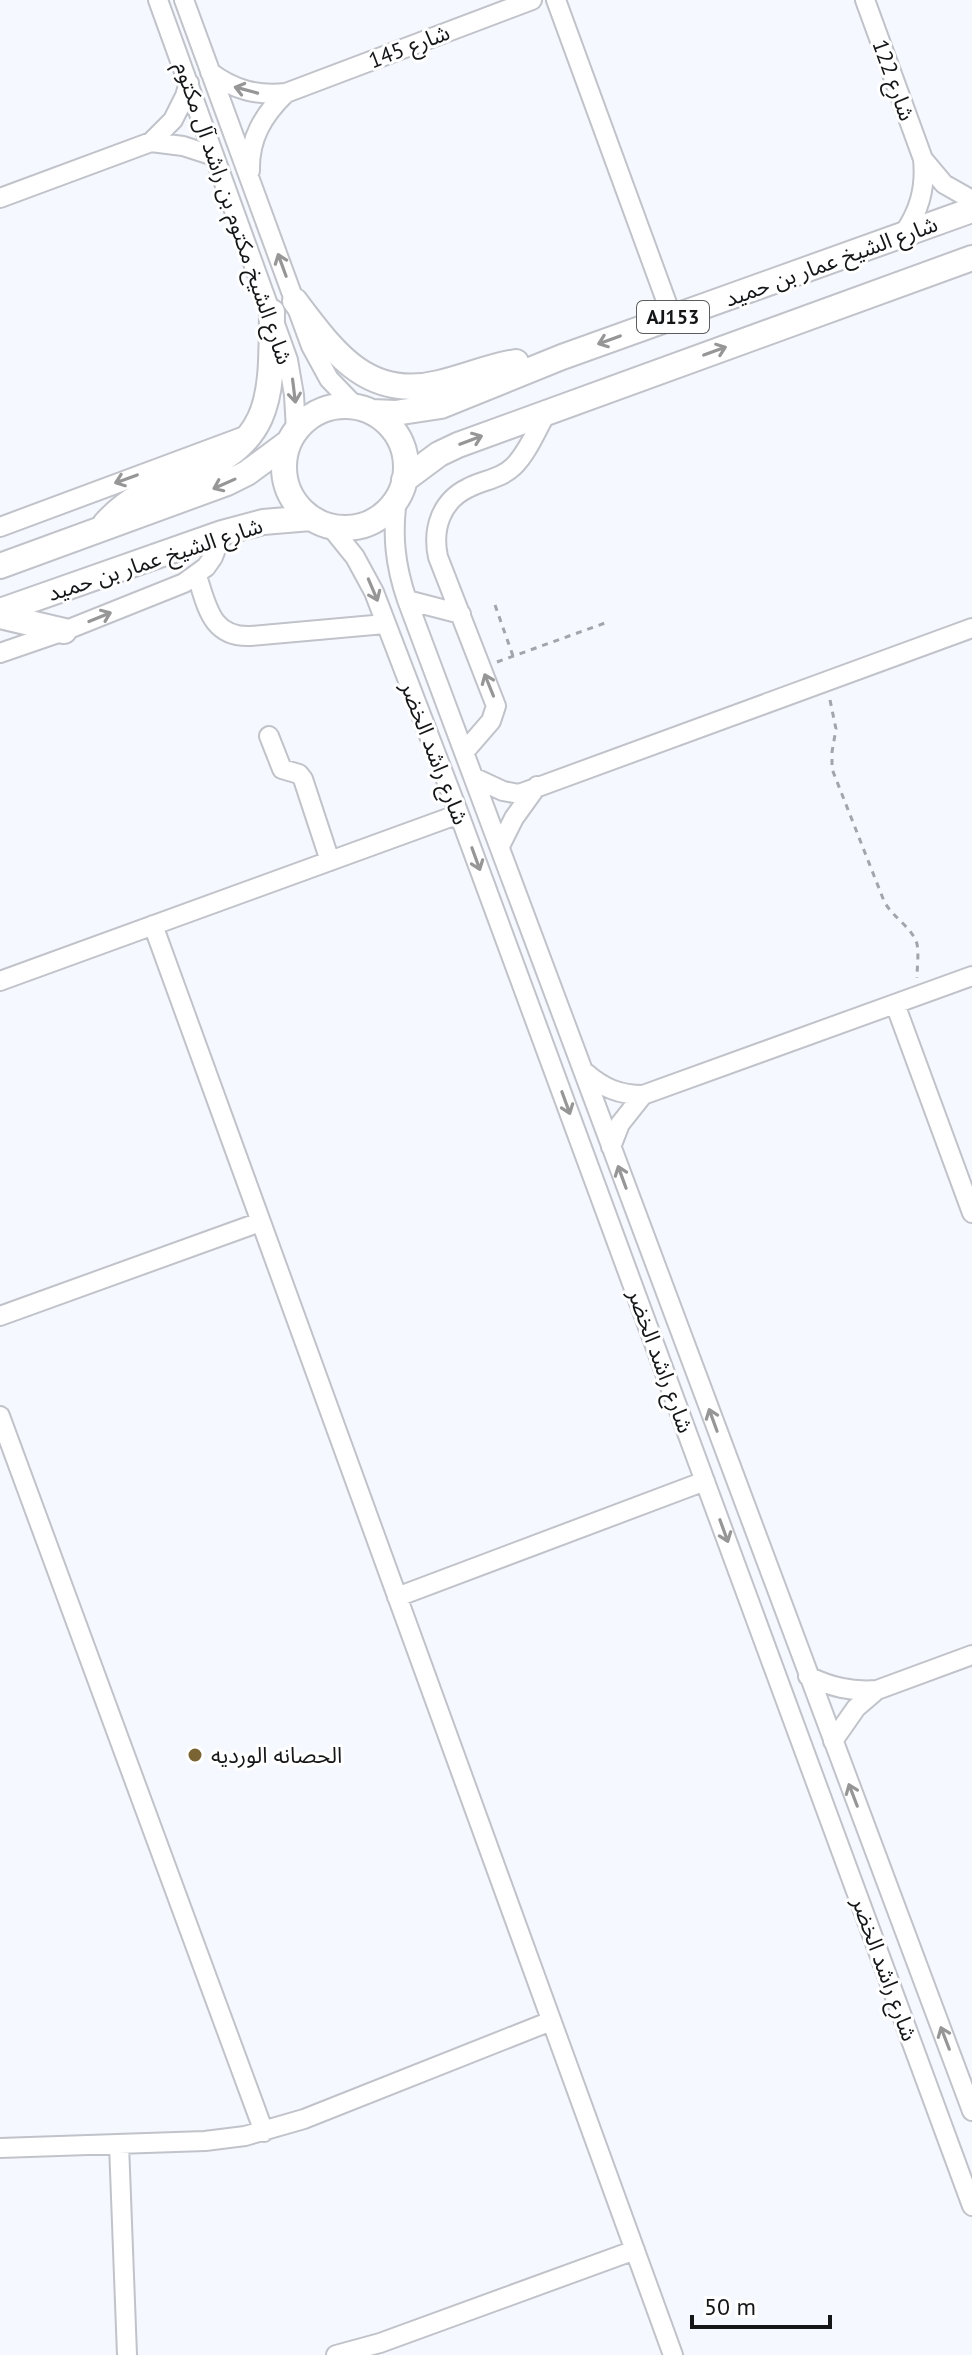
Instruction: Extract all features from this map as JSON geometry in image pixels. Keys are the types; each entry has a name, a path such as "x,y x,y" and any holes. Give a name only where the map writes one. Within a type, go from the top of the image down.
{"main road":[{"name":"شارع الشيخ عمار بن حميد","path":"364,410 419,411 441,406 562,357 972,210"},
{"name":"شارع الشيخ عمار بن حميد","path":"401,489 421,466 458,445 972,258"},
{"path":"295,301 344,362 360,373 397,386 436,384 510,363 562,357"},
{"path":"99,531 117,510 132,499 218,462 236,450 252,433 268,398 272,312"},
{"path":"339,406 364,410 388,424 400,441 405,460 401,489 384,513 368,523 349,528 320,522 296,503 286,484 284,463 292,436 308,418 322,410 339,406"},
{"name":"شارع الشيخ عمار بن حميد","path":"0,566 227,483 247,473 292,436"},
{"name":"شارع الشيخ عمار بن حميد","path":"0,613 222,533 263,522 320,522"},
{"path":"0,613 64,631"}],"street":[{"name":"شارع الشيخ مكتوم بن راشد آل مكتوم","path":"158,0 272,312 292,377 292,436"},
{"name":"شارع الشيخ مكتوم بن راشد آل مكتوم","path":"184,0 319,364 335,386 364,410"},
{"name":"شارع 145","path":"210,72 250,93 286,93 532,0"},
{"path":"556,0 672,317"},
{"name":"شارع 122","path":"865,0 923,159 924,184 919,208 902,236"},
{"path":"0,198 151,142 173,120 189,83"},
{"name":"شارع 145","path":"250,178 251,151 260,124 271,107 286,93"},
{"path":"151,142 183,146 214,156"},
{"name":"شارع 122","path":"923,159 944,184 972,200"},
{"path":"465,751 491,721 495,700 438,557 437,524 449,502 458,494 499,476 517,463 547,412"},
{"path":"0,527 252,433"},
{"name":"شارع راشد الخضر","path":"401,489 393,536 398,574 407,600 972,2111"},
{"name":"شارع راشد الخضر","path":"320,522 365,573 459,814 972,2206"},
{"path":"0,653 64,631 197,576 213,557 222,533"},
{"path":"197,576 212,618 233,635 385,624"},
{"path":"407,600 461,614"},
{"path":"475,778 503,791 519,794 972,628"},
{"path":"269,736 282,769 299,774 303,779 330,861"},
{"path":"500,846 514,818 537,786"},
{"path":"0,981 459,814"},
{"path":"153,925 673,2355"},
{"path":"585,1072 606,1088 630,1095 643,1095 972,976"},
{"path":"895,1004 972,1213"},
{"path":"611,1147 620,1124 643,1095"},
{"path":"0,1316 260,1222"},
{"path":"1,1424 264,2132"},
{"path":"397,1597 705,1481"},
{"path":"808,1676 834,1687 877,1690 972,1655"},
{"path":"833,1741 847,1718 877,1690"},
{"path":"0,2148 205,2141 264,2132 551,2021"},
{"path":"119,2144 127,2355"},
{"path":"336,2355 380,2343 635,2250"}],"path":[{"path":"495,605 513,656"},
{"path":"482,667 605,623"},
{"path":"825,681 836,729 832,769 884,901 917,942 916,996"}],"place":[{"name":"الحصانه الورديه","path":"195,1755"}]}
